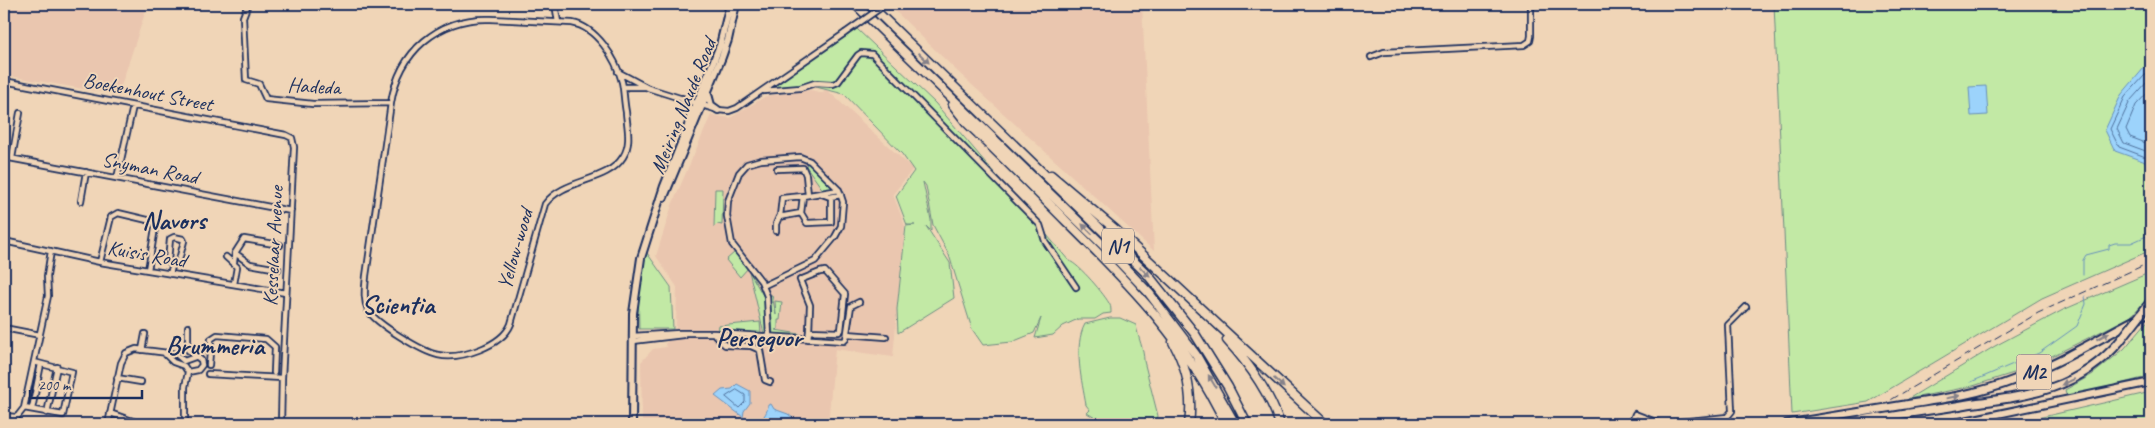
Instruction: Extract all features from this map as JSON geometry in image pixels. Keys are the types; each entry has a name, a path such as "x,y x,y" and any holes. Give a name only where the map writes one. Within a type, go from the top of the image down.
{"highway":[{"name":"N1","path":"855,4 1108,250 1149,293 1196,355 1235,424"},
{"name":"N1","path":"869,4 1148,275 1179,312 1199,341 1228,387 1247,424"},
{"path":"959,92 973,101 1035,160 1116,230 1325,424"},
{"path":"948,95 956,111 967,123 1146,302 1188,357 1226,424"},
{"path":"1180,290 1252,370 1266,392 1280,424"},
{"path":"1146,302 1168,333 1183,363 1190,393 1189,424"}],"main road":[{"name":"M2","path":"1837,424 1978,403 2049,390 2084,374 2103,359 2120,341 2151,301"},
{"name":"M2","path":"1787,424 1970,393 2013,381 2070,354 2151,311"}],"street":[{"name":"Hadeda","path":"248,4 243,17 246,80 259,84 264,97 269,100 313,104 391,103"},
{"path":"555,4 558,22"},
{"name":"Meiring Naude Road","path":"654,219 700,104 720,45 730,4"},
{"name":"Meiring Naude Road","path":"632,424 633,338 638,270 664,186 690,122 708,94 728,40 736,4"},
{"path":"618,72 645,87 718,110 735,110 886,4"},
{"path":"1371,57 1384,52 1524,45 1530,40 1531,4"},
{"name":"Yellow-wood","path":"484,18 558,22 579,24 593,32 618,72 623,87 629,140 624,156 612,168 559,190 549,198 542,213 507,332 489,346 450,356 429,353 373,317 366,305 364,294 391,103 397,78 409,57 420,44 442,29 459,22 484,18"},
{"path":"764,91 800,88 809,84 833,84 838,82 861,53 872,54 1040,225 1049,246 1076,287"},
{"name":"Boekenhout Street","path":"4,80 286,134"},
{"path":"623,87 645,87"},
{"path":"708,94 710,102 718,110"},
{"path":"682,99 689,109 690,122"},
{"path":"117,178 134,106"},
{"path":"12,158 20,113"},
{"name":"Kesselaar Avenue","path":"281,424 294,143 290,136 286,134"},
{"path":"763,286 814,261 837,234 842,219 843,202 840,192 803,157 793,156 752,162 745,166 739,173 728,201 732,244 763,286 768,300 770,336"},
{"name":"Snyman Road","path":"4,157 291,211"},
{"path":"777,169 803,168 806,175 808,195"},
{"path":"81,201 86,172"},
{"path":"776,232 776,222 780,216 782,198 822,194 830,197 840,192"},
{"path":"801,213 803,209 803,196"},
{"path":"801,213 807,223 831,222 831,200"},
{"path":"100,262 111,217 118,213 156,222 148,270"},
{"path":"780,216 801,213"},
{"path":"170,274 173,263 179,260 184,241 174,237 170,238 167,259 173,263"},
{"path":"234,262 235,252 244,239 280,245"},
{"name":"Kuisis Road","path":"4,241 100,262 286,293"},
{"path":"4,416 16,418 24,408 48,296 47,276 51,251"},
{"path":"235,252 249,264 278,269"},
{"path":"226,257 234,262 237,267 234,284"},
{"path":"796,271 810,305 808,338"},
{"path":"800,280 820,272 825,272 840,286 845,296 840,331 809,331"},
{"path":"633,338 687,333 841,341 846,340 851,306 858,302"},
{"path":"1631,424 1635,414 1661,424 1727,417 1732,411 1728,326 1746,307"},
{"path":"188,327 187,348 195,357 201,360 201,367 196,371 188,372"},
{"path":"4,328 40,335"},
{"path":"142,350 145,334"},
{"path":"847,334 886,337"},
{"path":"209,365 211,339 217,335 266,339 274,345 276,352 274,373"},
{"path":"715,335 725,345 751,346 760,350 765,380 770,382"},
{"path":"108,424 117,378 124,356 132,350 142,350 177,354 180,359 186,360 195,357"},
{"path":"276,352 283,352"},
{"path":"164,354 176,363 183,365 188,372 185,387 184,424"},
{"path":"176,363 180,362 180,359"},
{"path":"24,408 63,415 72,372 34,362"},
{"path":"32,410 41,364"},
{"path":"47,413 56,367"},
{"path":"208,374 282,378"},
{"path":"117,378 141,382"},
{"path":"1950,424 2151,382"},
{"path":"110,413 141,424"}],"shaded area":[{"path":"4,4 148,4 118,95 4,75"},
{"path":"888,4 1142,4 1154,251 959,73"},
{"path":"825,88 913,169 893,194 905,226 893,357 835,349 828,424 642,424 641,362 653,349 666,347 667,341 673,340 673,329 676,328 677,287 656,256 672,205 711,115 730,118 766,96 811,90 823,93"}],"green space":[{"path":"1774,4 2151,4 2151,250 2042,298 1868,402 1792,414"},
{"path":"857,29 935,103 1069,261 1079,267 1098,288 1110,306 1111,313 1103,314 1095,319 1078,319 1063,326 1053,335 1035,338 1041,318 1034,333 1012,342 983,345 972,329 949,255 933,225 926,186 923,182 931,220 931,231 926,226 950,263 954,298 898,333 897,309 906,226 915,225 907,225 896,196 914,171 902,154 844,94 812,86 770,89"},
{"path":"807,163 835,186 825,193 806,166"},
{"path":"715,189 723,189 722,225 717,224 714,227"},
{"path":"735,252 748,268 740,277 726,260"},
{"path":"647,253 671,287 673,329 639,329 638,272"},
{"path":"749,271 765,299 768,334 764,334"},
{"path":"2151,272 2151,295 2130,317 2026,369 1973,386 1908,399 1995,346 2063,310"},
{"path":"770,295 772,295 776,315 775,301 782,302 778,329 775,330 800,334 798,336 773,334"},
{"path":"2151,317 2151,376 2067,397 2065,390 2093,374 2124,349"},
{"path":"1110,318 1120,318 1136,325 1158,416 1156,424 1105,424 1087,413 1090,410 1086,405 1079,353 1081,333 1085,324"},
{"path":"760,322 761,333 719,330 718,326"},
{"path":"2151,392 2151,424 2012,424"}],"water":[{"path":"2144,68 2151,69 2151,164 2115,151 2105,130 2121,95"},
{"path":"1986,86 1988,115 1971,116 1969,87"},
{"path":"737,384 750,391 750,403 744,411 743,417 715,396 722,390 732,389"},
{"path":"771,404 774,409 788,414 800,424 755,424 762,419 768,405"}],"waterway":[{"path":"2083,275 2083,260 2086,255 2109,249 2109,245 2115,243 2131,243 2151,234"},
{"path":"1971,382 2039,353 2077,326 2086,304 2085,296"}],"railway":[{"path":"1850,424 2038,313 2151,262"}],"district":[{"name":"Navors","path":"174,220"},
{"name":"Scientia","path":"398,304"},
{"name":"Persequor","path":"759,337"},
{"name":"Brummeria","path":"215,345"}]}
